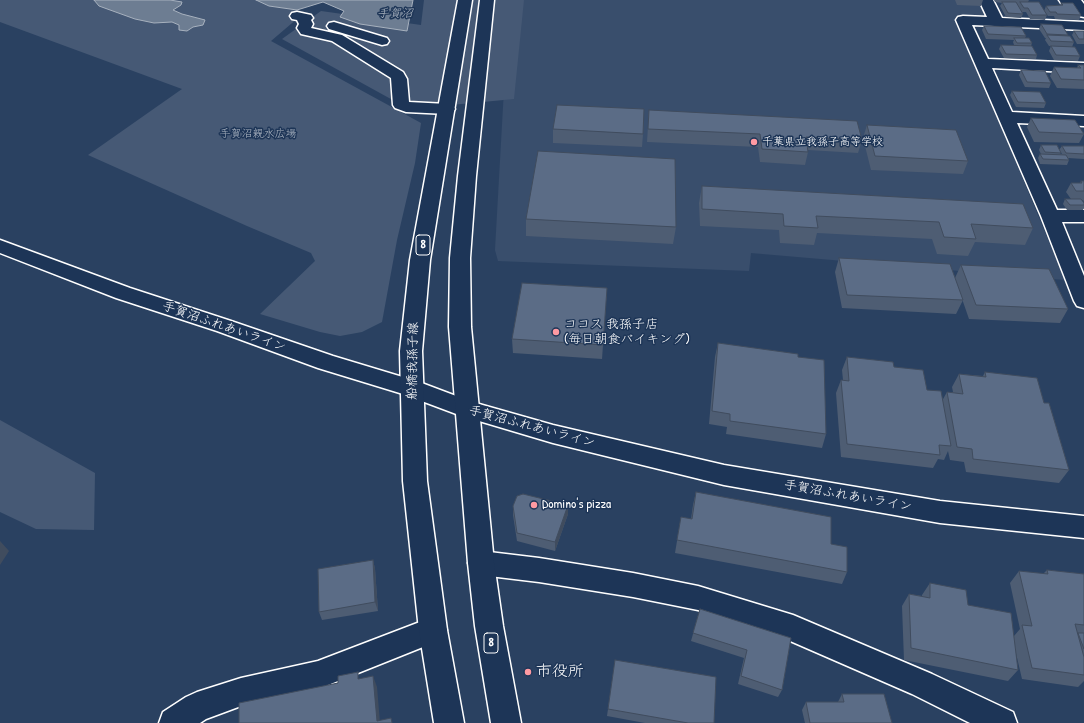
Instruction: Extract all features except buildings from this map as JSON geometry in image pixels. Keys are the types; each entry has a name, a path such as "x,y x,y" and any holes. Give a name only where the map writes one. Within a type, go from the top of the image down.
{"street":[{"name":"船橋我孫子線","path":"450,723 433,630 415,481 410,388 413,319 420,260 448,106 465,0"},
{"name":"8","path":"487,0 467,176 460,258 460,327 488,626 506,723"},
{"path":"986,0 997,22"},
{"path":"1066,0 1075,2 1084,13"},
{"path":"382,41 301,17 306,24 304,28 306,31 337,38 397,75 399,79 401,105 406,107 448,106"},
{"path":"1084,26 963,20 1050,216 1084,298"},
{"path":"983,63 1084,68"},
{"path":"1006,117 1084,121"},
{"path":"1050,216 1084,216"},
{"name":"手賀沼ふれあいライン","path":"0,246 123,293 224,326 326,362 410,388 467,409 553,434 724,475 940,512 1084,527"},
{"path":"481,563 539,570 633,585 698,598 793,628 922,684 1002,723"},
{"path":"174,723 196,707 241,692 318,675 433,630"}],"shaded area":[{"name":"千葉県立我孫子高等学校","path":"509,0 982,0 991,19 955,19 1065,280 751,253 749,271 498,261 495,250"}],"green space":[{"name":"手賀沼親水広場","path":"0,0 261,0 305,12 271,41 421,123 415,163 397,240 382,322 362,332 340,336 320,332 260,314 315,261 311,253 88,155 182,89 0,22"},
{"path":"424,0 524,0 514,99 409,109 282,39 321,11 421,25"},
{"path":"0,420 95,473 94,530 36,529 0,512"}],"water":[{"path":"94,0 170,0 182,2 181,5 173,10 205,20 203,25 193,27 187,31 179,30 179,25 172,22 154,23 135,19 99,6"},
{"name":"手賀沼","path":"256,0 413,0 407,31 360,24 340,17 344,11 323,2 297,10 269,6"}],"place":[{"name":"千葉県立我孫子高等学校","path":"754,142"},
{"name":"ココス 我孫子店 (毎日朝食バイキング)","path":"556,332"},
{"name":"Domino's pizza","path":"534,505"},
{"name":"市役所","path":"528,672"}]}
